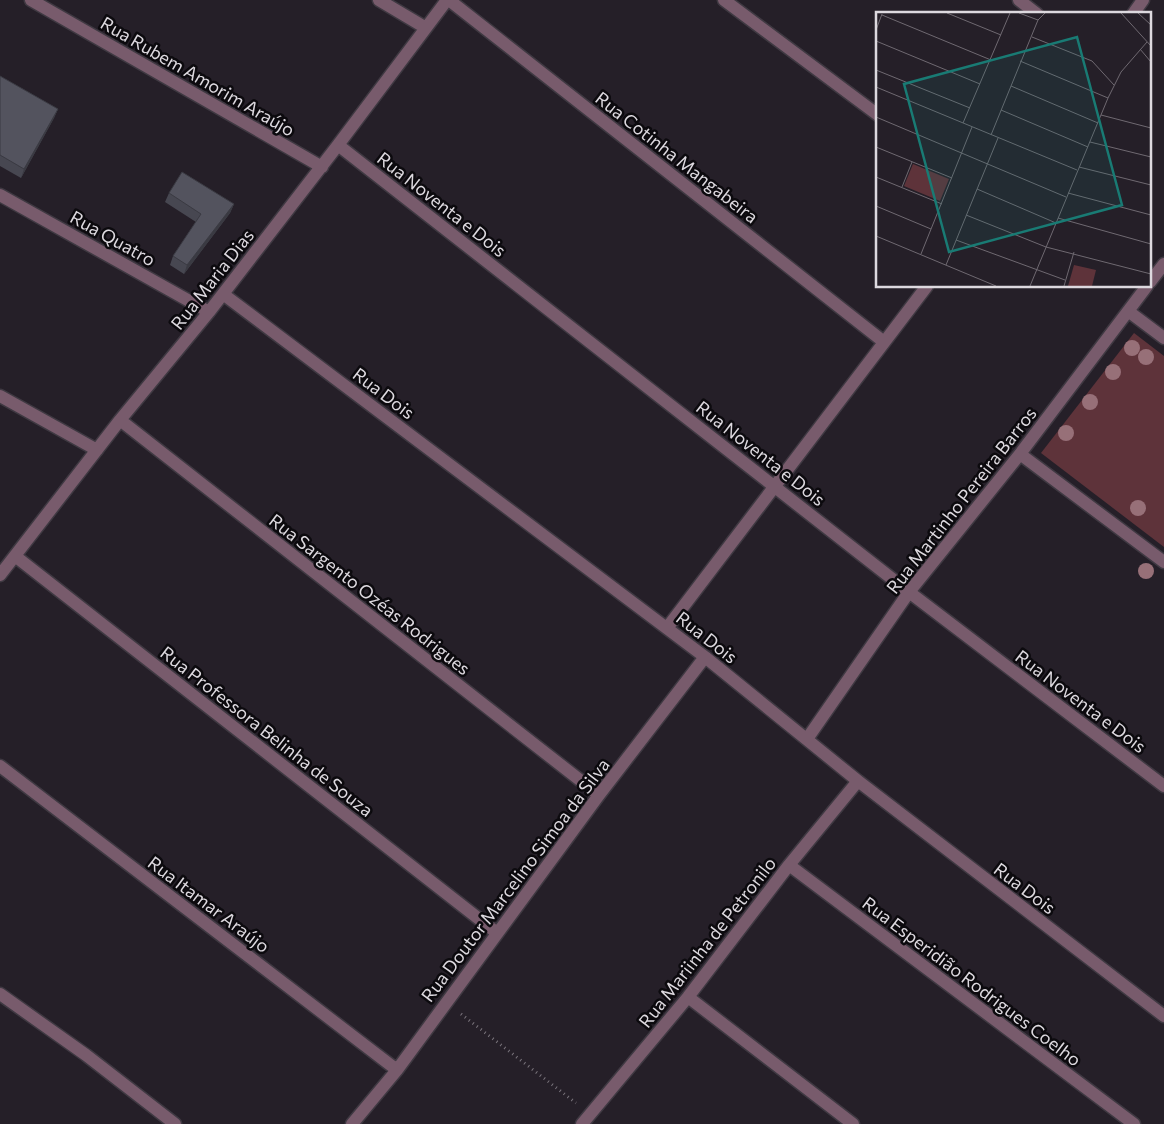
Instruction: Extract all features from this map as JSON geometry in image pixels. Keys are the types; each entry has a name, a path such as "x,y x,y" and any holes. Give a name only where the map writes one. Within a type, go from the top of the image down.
{"street":[{"name":"Rua Rubem Amorim Araújo","path":"31,0 322,167"},
{"path":"379,0 426,28"},
{"name":"Rua Maria Dias","path":"0,576 120,420 209,312 322,167 448,0"},
{"name":"Rua Cotinha Mangabeira","path":"448,0 884,342"},
{"path":"724,0 876,114"},
{"path":"1019,0 1034,12"},
{"path":"1134,12 1143,0"},
{"name":"Rua Noventa e Dois","path":"338,145 909,592 1164,786"},
{"name":"Rua Quatro","path":"0,194 209,312"},
{"path":"1152,279 1164,264"},
{"path":"667,628 925,288"},
{"name":"Rua Martinho Pereira Barros","path":"807,739 909,592 1020,454 1145,288"},
{"name":"Rua Dois","path":"223,294 705,657 858,781 1164,1016"},
{"path":"1128,311 1164,338"},
{"path":"0,396 98,450"},
{"name":"Rua Sargento Ozéas Rodrigues","path":"120,420 599,795"},
{"path":"1020,454 1164,562"},
{"name":"Rua Professora Belinha de Souza","path":"15,556 497,933"},
{"name":"Rua Doutor Marcelino Simoa da Silva","path":"352,1124 397,1070 599,795 705,657"},
{"name":"Rua Itamar Araújo","path":"0,766 397,1070"},
{"name":"Rua Mariinha de Petronilo","path":"582,1124 688,997 789,865 858,781"},
{"name":"Rua Esperidião Rodrigues Coelho","path":"789,865 1134,1124"},
{"path":"0,994 86,1055 175,1124"},
{"path":"688,997 853,1124"}],"path":[{"path":"446,1002 591,1114"}],"shaded area":[{"path":"1134,333 1164,356 1164,547 1041,453"}],"building":[{"path":"0,76 58,109 24,169 0,155"},
{"path":"182,172 234,204 187,265 173,256 201,214 169,193"}]}
